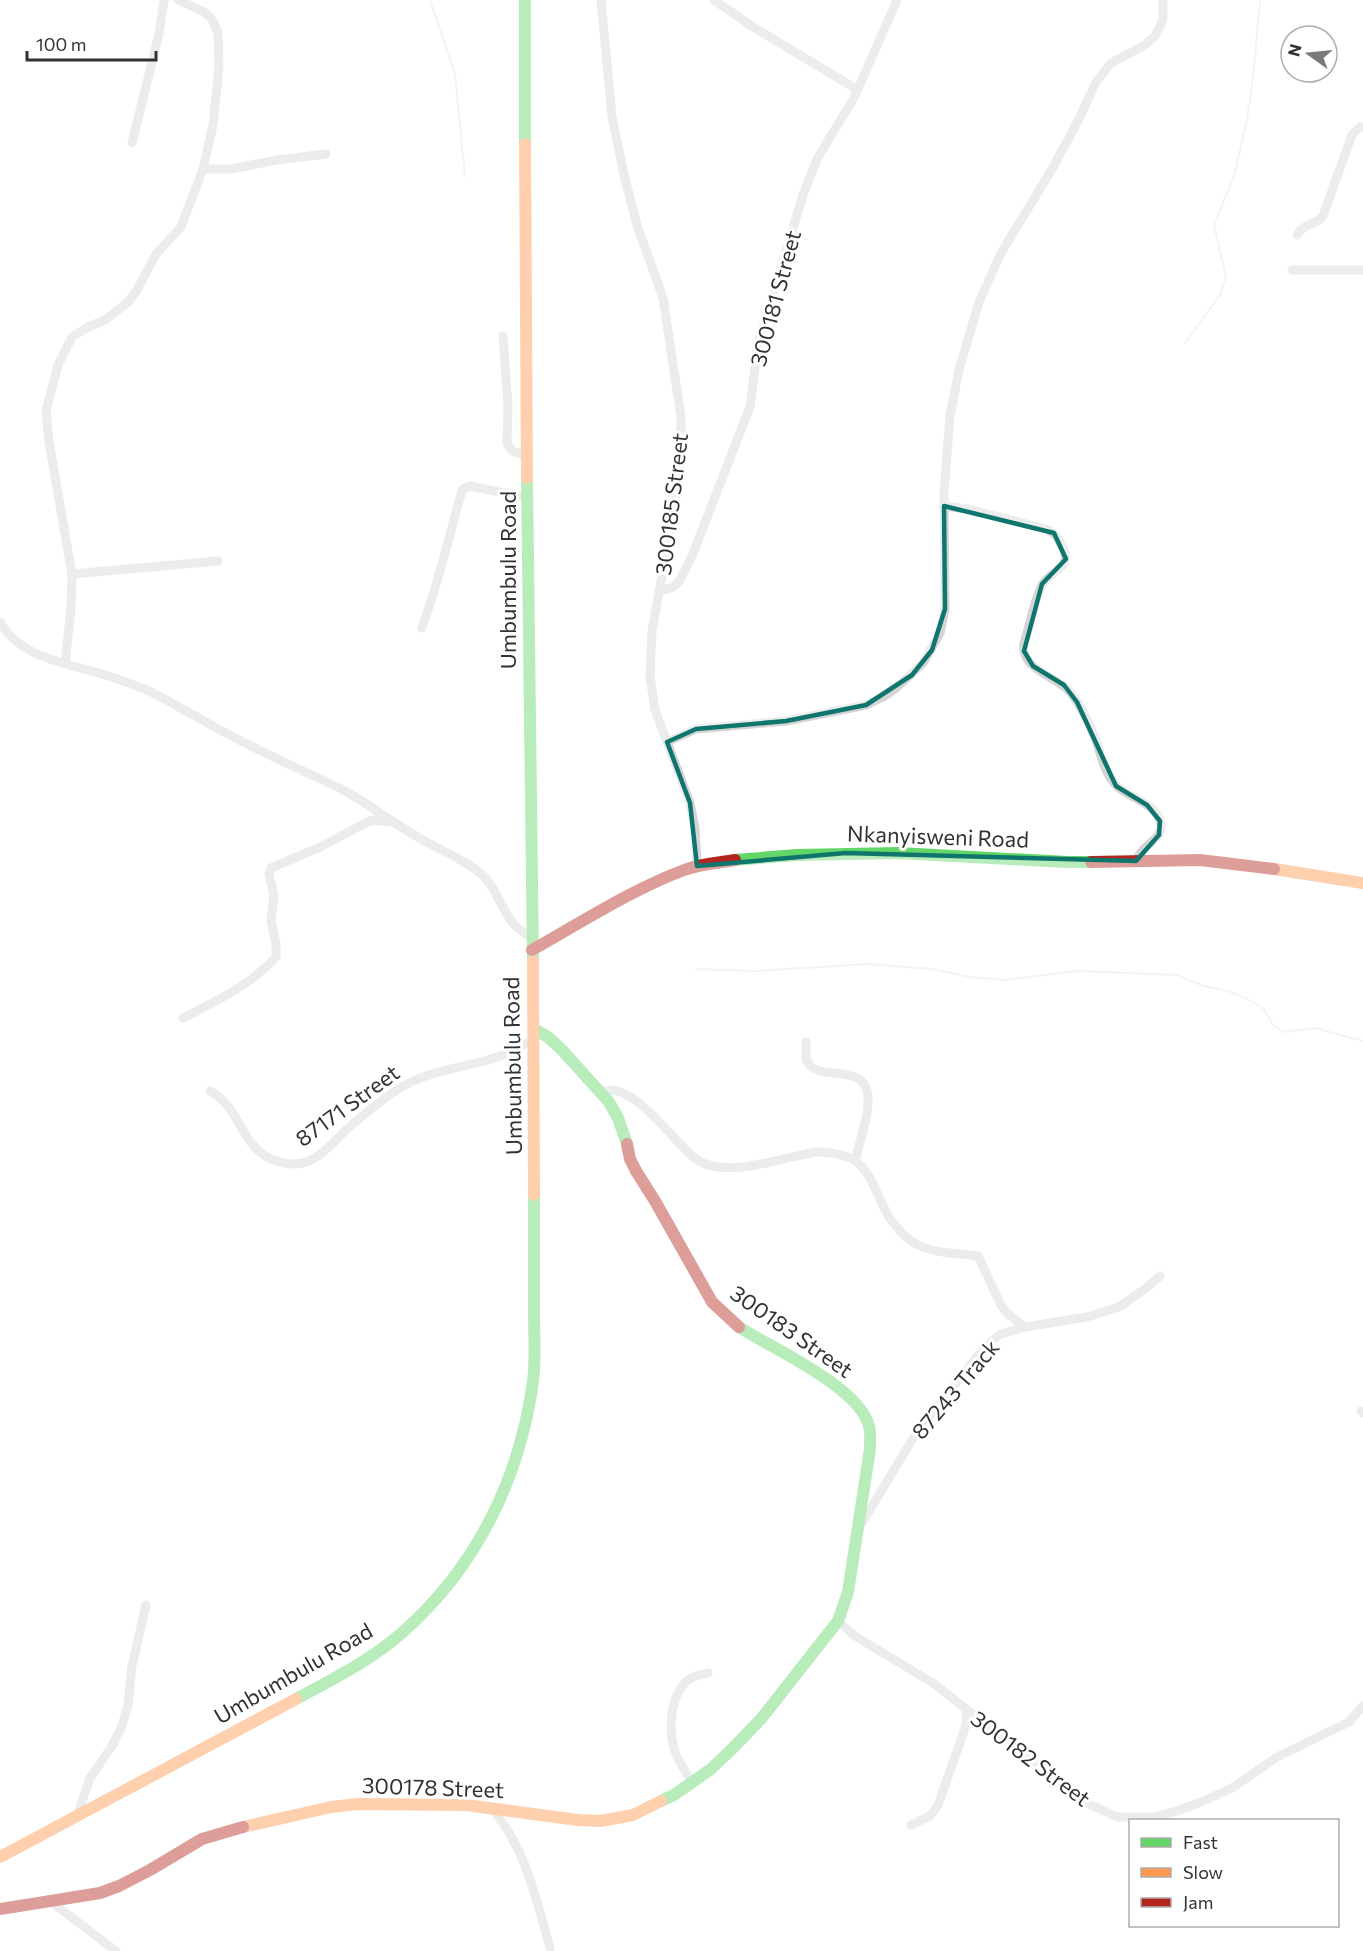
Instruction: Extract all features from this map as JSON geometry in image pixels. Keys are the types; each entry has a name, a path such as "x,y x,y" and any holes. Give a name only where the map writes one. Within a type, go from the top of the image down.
{"street":[{"path":"132,143 159,34 164,0"},
{"path":"65,663 72,574 49,442 46,411 58,365 72,337 105,320 128,302 156,254 181,227 203,169 213,125 219,67 219,39 209,16 177,0"},
{"name":"Umbumbulu Road","path":"0,1857 289,1704 370,1656 403,1632 423,1613 456,1574 479,1541 501,1501 515,1465 528,1412 534,1358 534,1034 531,944 525,0"},
{"name":"300185 Street","path":"601,0 612,117 637,225 663,298 681,417 678,486 652,630 650,676 655,710 690,803 695,828 697,866"},
{"path":"714,0 750,25 858,90"},
{"name":"300181 Street","path":"659,591 676,585 684,574 742,431 752,398 758,344 803,195 817,159 858,90 897,0"},
{"path":"667,742 696,729 786,721 866,705 883,697 912,675 932,650 945,609 944,506 950,417 970,330 990,274 1052,169 1096,82 1111,63 1145,45 1158,32 1163,20 1163,0"},
{"path":"1297,235 1302,228 1319,221 1323,216 1352,135 1363,127"},
{"path":"203,169 231,169 326,154"},
{"path":"1292,270 1363,270"},
{"path":"503,336 508,406 507,443 512,451 527,456"},
{"path":"422,628 463,489 470,486 528,498"},
{"path":"944,506 968,508 1046,529 1054,533 1065,550 1066,558 1063,566 1046,579 1039,591 1024,643 1024,651 1033,666 1064,685 1077,702 1094,736 1109,776 1116,786 1151,809 1160,820 1159,835 1142,849 1136,861"},
{"path":"72,574 218,561"},
{"path":"0,622 11,636 30,651 151,692 229,735 348,793 416,836 461,860 483,875 496,892 513,924 531,944"},
{"path":"183,1018 234,992 267,967 276,957 271,920 274,896 270,871 275,866 373,820 395,822"},
{"name":"Nkanyisweni Road","path":"531,944 666,878 697,866 745,859 846,853 936,854 1067,862 1216,861 1363,884"},
{"path":"534,1034 554,1043 601,1094 608,1091 617,1092 640,1103 698,1161 722,1167 742,1166 818,1152 830,1153 855,1161 866,1172 891,1219 900,1231 911,1241 924,1248 978,1256 1000,1305 1006,1313 1025,1327"},
{"name":"87171 Street","path":"210,1092 229,1106 255,1150 280,1162 299,1164 318,1156 363,1115 399,1088 428,1076 504,1055 534,1034"},
{"path":"806,1042 810,1066 819,1071 852,1076 862,1082 867,1090 867,1111 855,1161"},
{"name":"300183 Street","path":"601,1094 618,1118 630,1159 636,1171 712,1302 741,1328 794,1357 837,1387 860,1408 869,1425 870,1449 848,1592 838,1621"},
{"name":"87243 Track","path":"857,1530 915,1435 979,1354 1001,1334 1025,1327 1087,1317 1119,1307 1146,1289 1160,1276"},
{"path":"77,1816 90,1778 112,1746 122,1726 128,1705 132,1666 146,1605"},
{"name":"300182 Street","path":"838,1621 855,1636 933,1683 1085,1802 1118,1817 1154,1817 1177,1811 1232,1788 1277,1757 1348,1722 1363,1706"},
{"name":"300178 Street","path":"0,1909 88,1896 119,1886 208,1837 331,1807 400,1804 489,1806 564,1820 600,1821 633,1815 674,1795 722,1759 749,1732 838,1621"},
{"path":"693,1783 681,1766 674,1750 672,1717 678,1694 683,1685 689,1679 708,1672"},
{"path":"911,1825 930,1816 938,1805 962,1740 967,1710"},
{"path":"489,1806 500,1818 516,1846 525,1867 550,1948"},
{"path":"50,1901 116,1951"}],"highlighted area":[{"path":"944,506 1054,533 1066,559 1042,584 1024,651 1033,666 1064,685 1077,702 1116,786 1147,805 1160,821 1159,835 1136,861 846,853 697,866 690,803 667,742 696,729 786,721 866,705 912,675 932,650 945,609"}],"waterway":[{"path":"430,0 455,74 465,176"},
{"path":"1185,343 1220,295 1226,276 1214,225 1234,176 1247,120 1260,0"},
{"path":"696,969 756,971 868,964 932,969 970,977 1006,980 1078,971 1177,975 1247,999 1264,1009 1273,1025 1284,1032 1315,1028 1363,1041"}],"traffic: fast":[{"path":"525,0 525,144"},
{"path":"527,478 533,961"},
{"path":"735,860 797,855 898,853 1091,862"},
{"path":"534,1029 548,1037 562,1050 609,1102 618,1118 627,1144"},
{"path":"296,1699 366,1660 404,1631 430,1606 453,1578 491,1518 518,1452 533,1381 535,1356 534,1195"},
{"path":"661,1801 674,1795 711,1769 761,1719 838,1621 848,1592 870,1449 869,1426 862,1411 832,1383 739,1327"}],"traffic: slow":[{"path":"525,144 527,478"},
{"path":"1274,869 1363,883"},
{"path":"533,961 534,1195"},
{"path":"0,1857 296,1699"},
{"path":"243,1827 331,1807 358,1804 466,1805 600,1821 633,1815 661,1801"}],"traffic: jam":[{"path":"532,950 607,907 664,878 696,866 735,860"},
{"path":"1091,862 1200,860 1274,869"},
{"path":"627,1144 630,1159 636,1171 712,1302 739,1327"},
{"path":"0,1909 100,1893 150,1870 202,1839 243,1827"}]}
